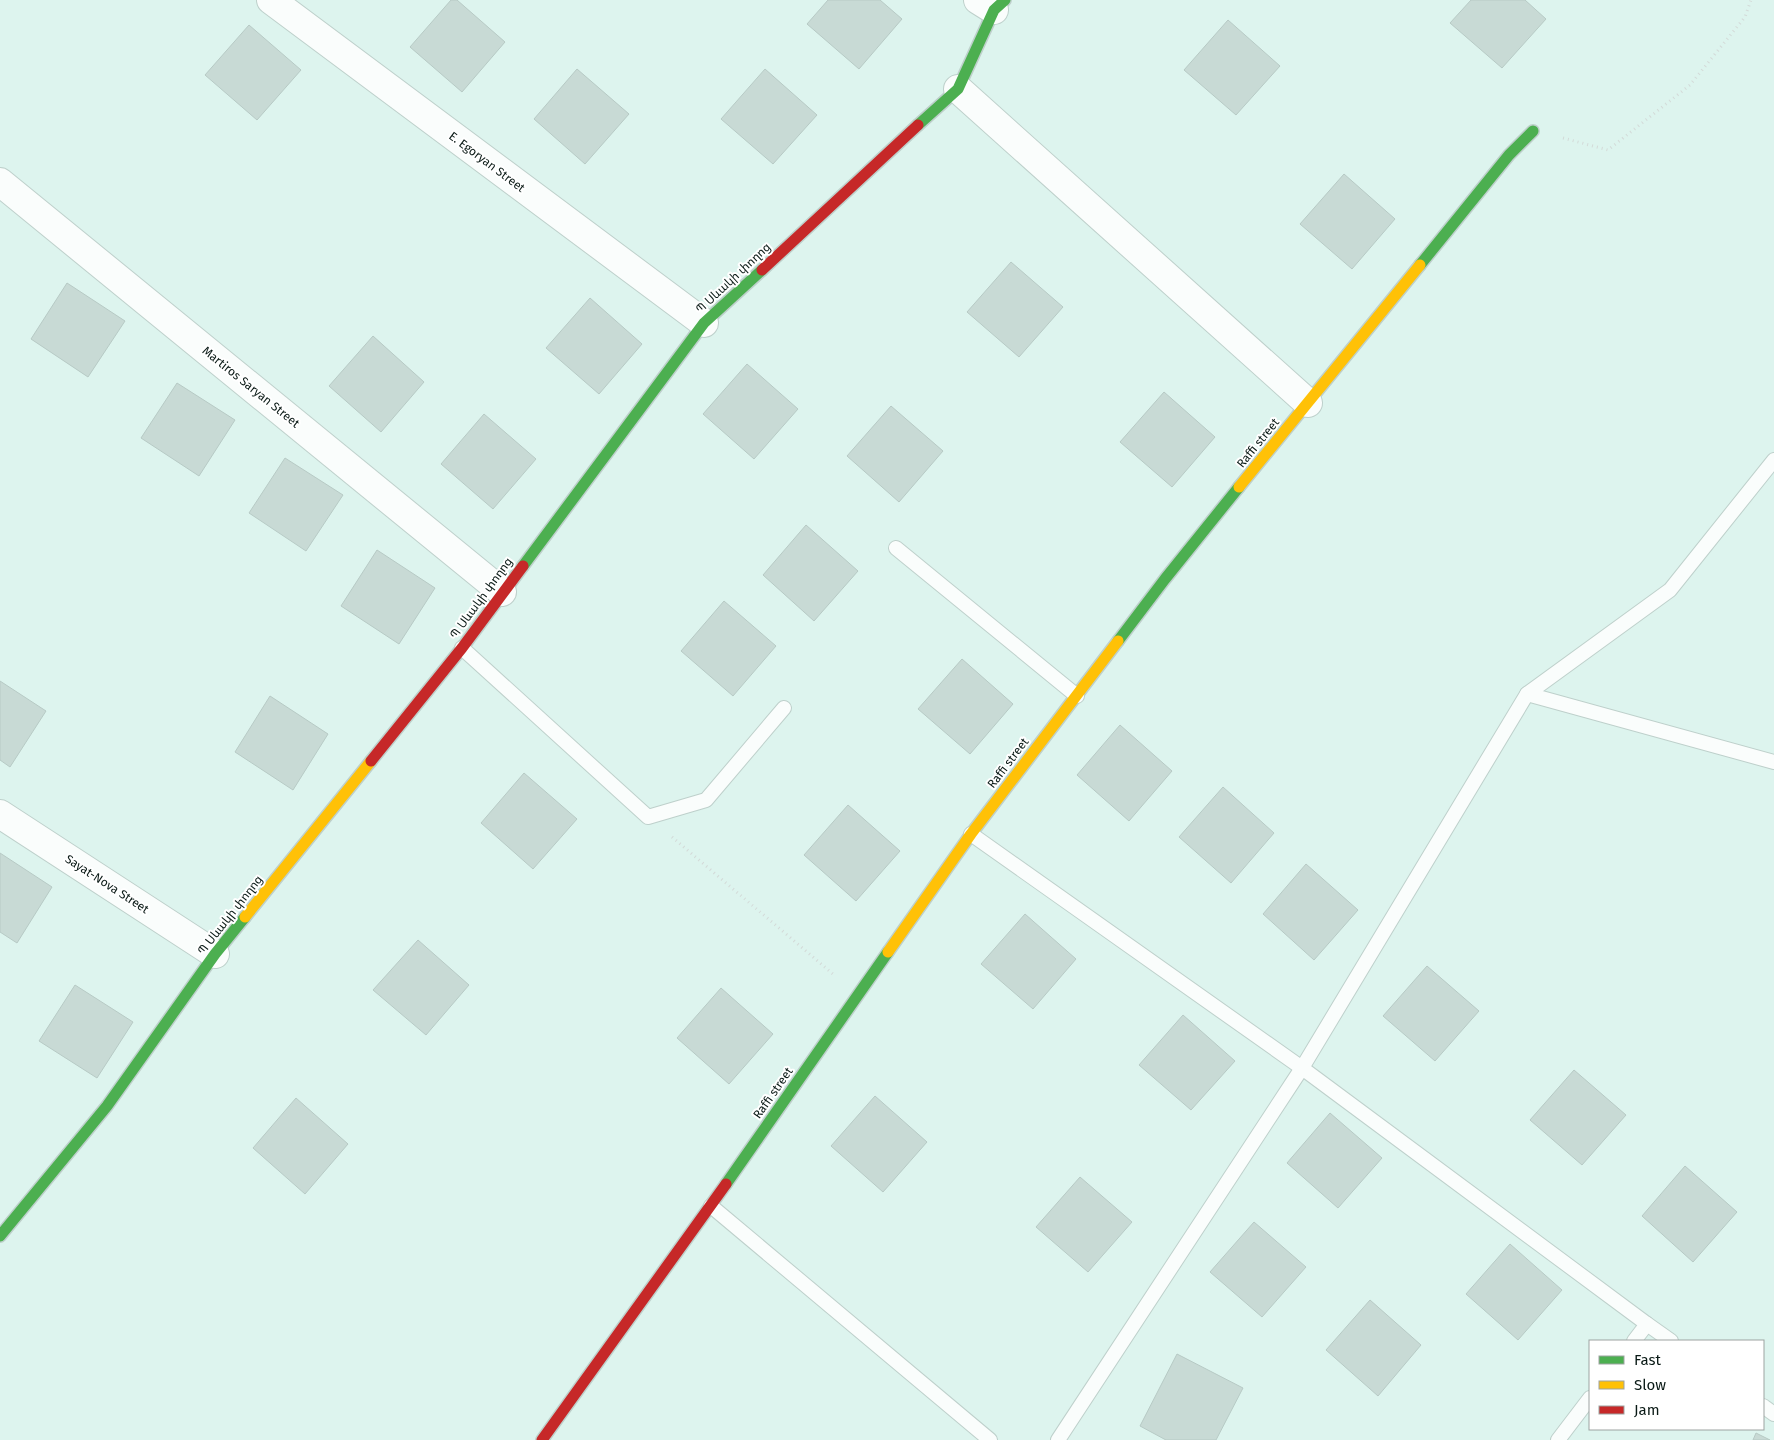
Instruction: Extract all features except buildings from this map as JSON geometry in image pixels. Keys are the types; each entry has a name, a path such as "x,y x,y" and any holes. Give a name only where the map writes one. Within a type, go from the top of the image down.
{"street":[{"name":"E. Egoryan Street","path":"271,0 704,323"},
{"name":"Պ Սևակի փողոց","path":"0,1236 107,1106 215,954 462,648 704,323 958,90 992,3"},
{"path":"958,90 1308,403"},
{"name":"Raffi street","path":"542,1440 711,1206 971,834 1165,579 1510,155 1533,131"},
{"name":"Martiros Saryan Street","path":"0,182 502,592"},
{"name":"Sayat-Nova Street","path":"0,814 215,954"}],"lane":[{"path":"1058,1440 1302,1068 1527,694 1670,590 1774,460"},
{"path":"896,548 1077,696"},
{"path":"462,648 648,817 706,800 784,708"},
{"path":"1527,694 1774,762"},
{"path":"971,834 1302,1068 1670,1340"},
{"path":"711,1206 990,1440"},
{"path":"1635,1340 1646,1324"},
{"path":"1558,1440 1589,1399"}],"path":[{"path":"1533,131 1608,150 1690,85 1745,17 1751,0"},
{"path":"648,817 858,996"}],"traffic: fast":[{"path":"918,125 958,89 994,10 1005,0"},
{"path":"1420,265 1509,155 1533,131"},
{"path":"523,566 704,323 762,270"},
{"path":"1118,641 1239,487"},
{"path":"0,1236 107,1106 215,954 245,917"},
{"path":"726,1184 888,952"}],"traffic: slow":[{"path":"1239,487 1420,265"},
{"path":"888,952 971,834 1118,641"},
{"path":"245,917 371,761"}],"traffic: jam":[{"path":"762,270 918,125"},
{"path":"371,761 462,648 523,566"},
{"path":"542,1440 726,1184"}]}
